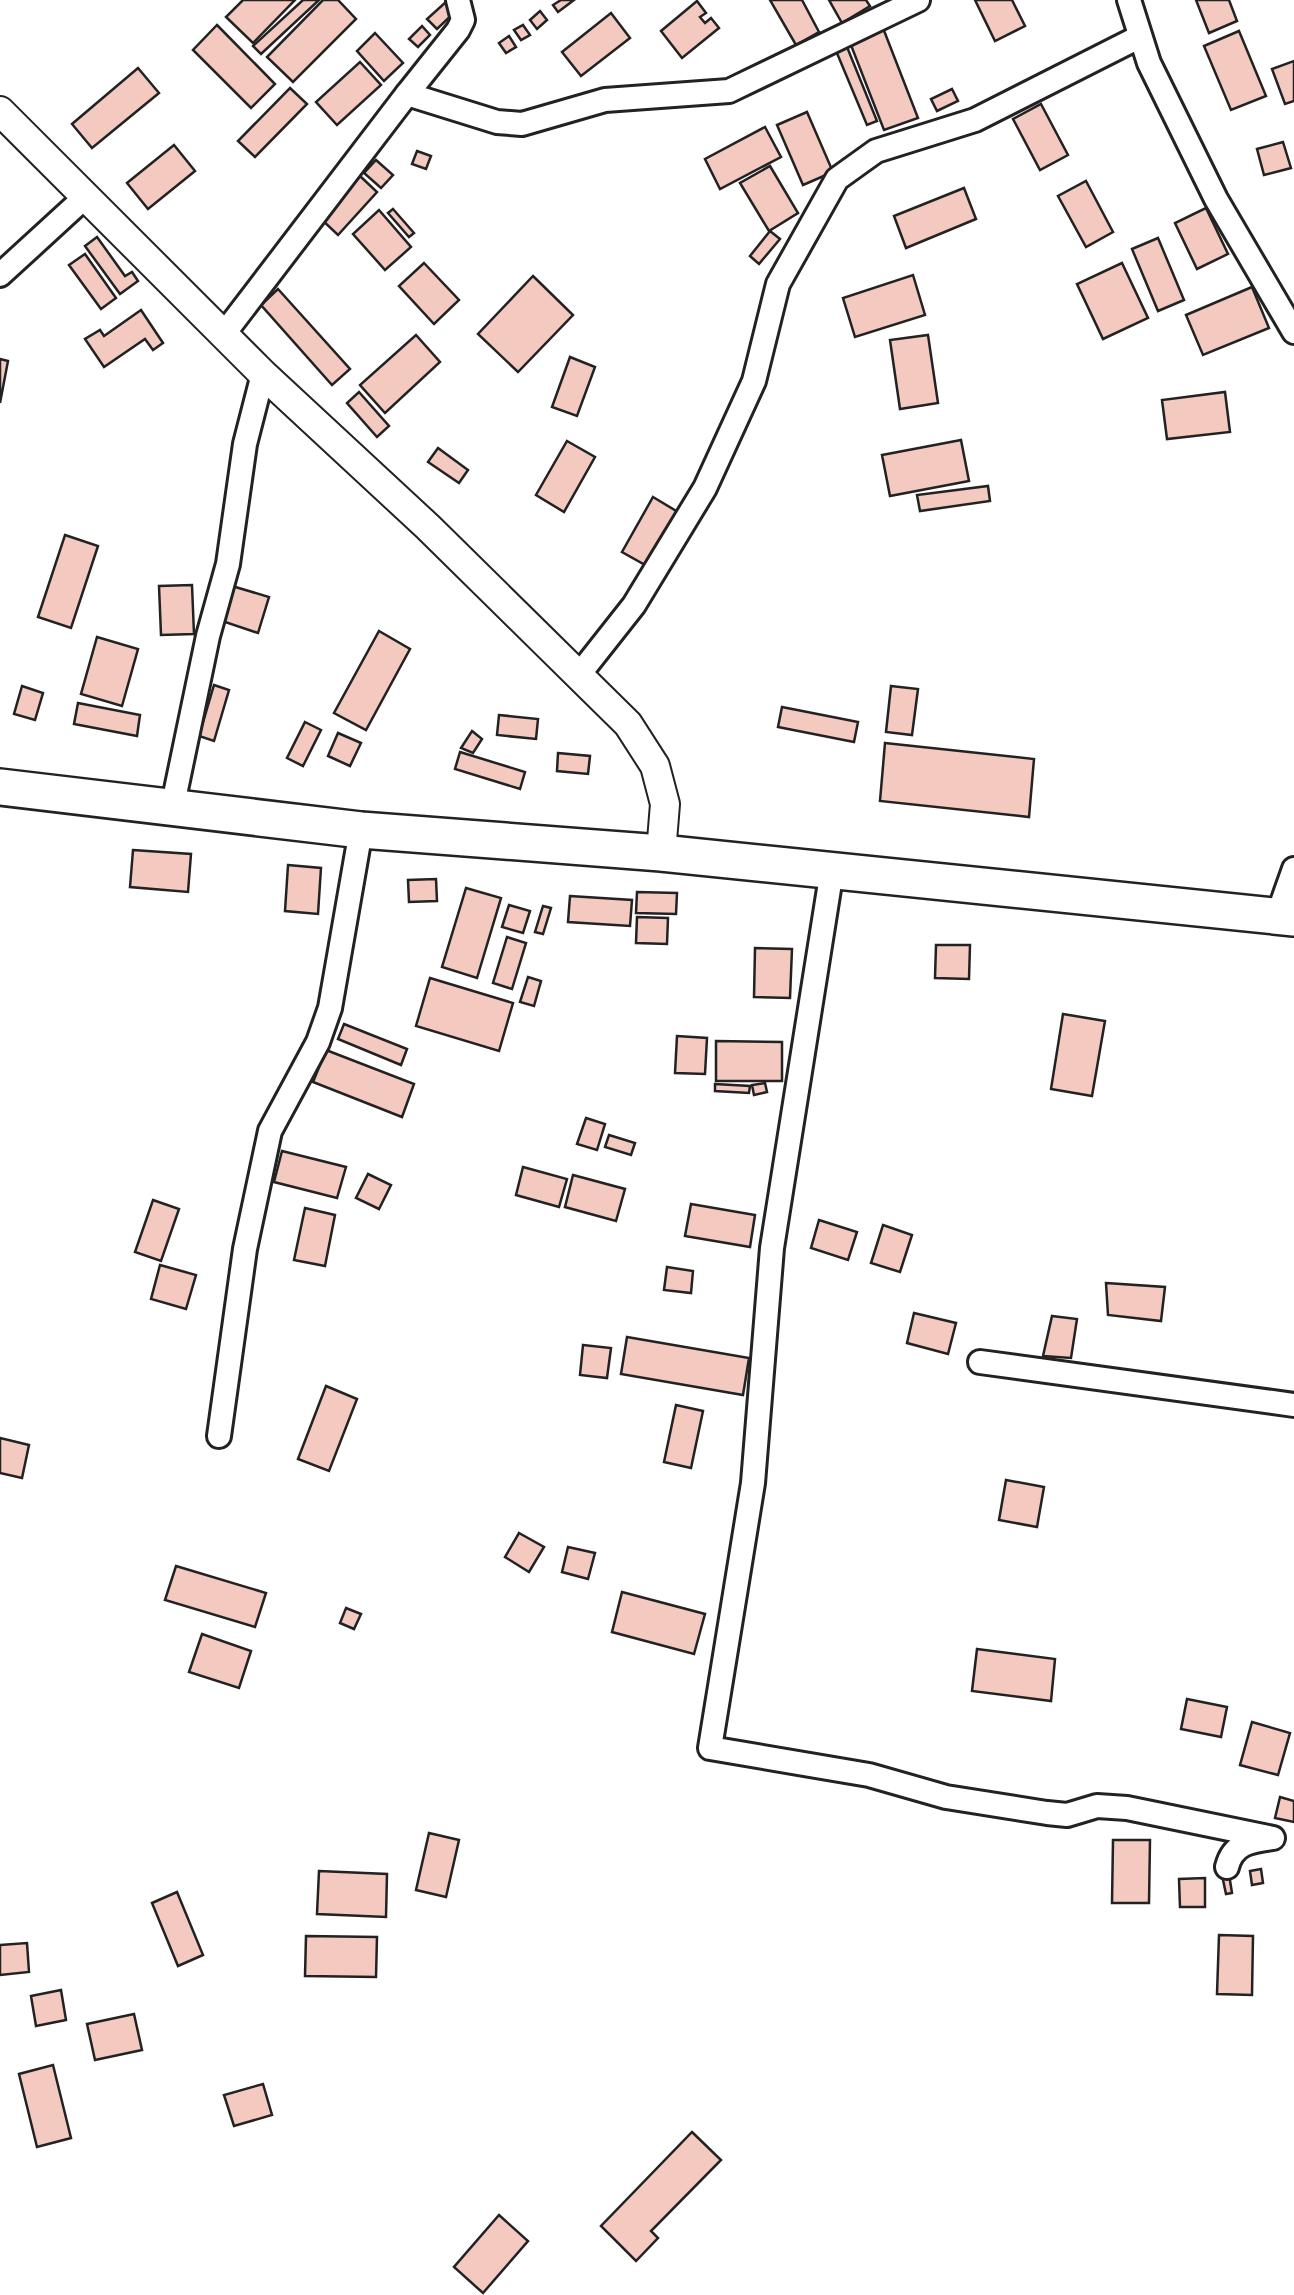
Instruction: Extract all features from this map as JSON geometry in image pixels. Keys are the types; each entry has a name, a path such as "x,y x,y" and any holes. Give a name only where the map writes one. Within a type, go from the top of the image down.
{"main road":[{"path":"0,787 361,830 661,853 1285,918"}],"street":[{"path":"223,335 458,30 463,20 458,0"},
{"path":"407,94 497,122 522,124 576,104 729,91 918,0"},
{"path":"1130,0 1139,37 1216,199 1294,332"},
{"path":"578,676 634,605 704,488 754,381 778,284 837,179 876,151 975,120 1139,37"},
{"path":"0,112 263,374 428,527 628,724 655,766 666,804 661,853"},
{"path":"0,275 84,198"},
{"path":"172,809 208,636 228,564 245,444 263,374"},
{"path":"219,1436 244,1249 270,1131 318,1042 330,1008 361,830"},
{"path":"1285,918 1294,869"},
{"path":"832,870 772,1248 753,1483 710,1748 869,1775 946,1797 1047,1813 1127,1808 1259,1832 1273,1838 1247,1842 1230,1854 1227,1866"},
{"path":"980,1362 1294,1406"}],"building":[{"path":"243,0 295,0 253,43 226,17"},
{"path":"303,0 319,0 261,54 253,46"},
{"path":"323,0 338,0 356,19 293,82 267,57"},
{"path":"561,0 574,0 558,12 553,5"},
{"path":"770,0 802,0 819,32 796,45"},
{"path":"829,0 866,0 870,6 842,23"},
{"path":"975,0 1012,0 1025,26 995,41"},
{"path":"1196,0 1229,0 1237,21 1209,33"},
{"path":"447,1 456,11 437,29 427,19"},
{"path":"697,1 706,13 700,17 705,23 711,18 719,28 682,58 661,31"},
{"path":"540,11 547,20 537,29 530,20"},
{"path":"611,13 630,38 581,76 562,52"},
{"path":"217,25 275,84 251,108 193,50"},
{"path":"523,25 530,35 521,40 514,30"},
{"path":"422,26 430,35 418,47 409,39"},
{"path":"883,28 918,118 884,130 849,40"},
{"path":"1239,31 1266,96 1231,110 1204,46"},
{"path":"375,33 403,63 384,81 357,51"},
{"path":"509,36 516,47 506,53 499,43"},
{"path":"845,42 877,121 867,125 834,46"},
{"path":"1294,61 1294,101 1285,104 1272,69"},
{"path":"360,62 381,85 337,125 316,102"},
{"path":"138,68 159,93 92,148 72,124"},
{"path":"290,88 307,104 255,157 238,141"},
{"path":"952,89 958,101 937,111 931,99"},
{"path":"1041,104 1068,155 1040,170 1013,119"},
{"path":"807,112 833,172 803,185 777,125"},
{"path":"765,127 781,157 720,189 705,159"},
{"path":"1283,142 1291,168 1264,175 1257,149"},
{"path":"174,145 195,171 148,209 127,183"},
{"path":"417,151 431,156 426,169 412,164"},
{"path":"376,160 393,175 381,188 364,173"},
{"path":"770,166 798,213 769,231 740,183"},
{"path":"360,176 377,192 338,235 321,219"},
{"path":"1086,181 1113,232 1086,247 1058,196"},
{"path":"964,188 976,219 906,248 894,216"},
{"path":"1206,208 1228,254 1197,269 1175,223"},
{"path":"393,209 414,233 409,237 388,213"},
{"path":"379,210 411,247 385,270 353,234"},
{"path":"770,231 780,239 759,264 750,256"},
{"path":"97,237 125,276 132,272 138,281 120,294 85,246"},
{"path":"1158,238 1184,300 1158,311 1132,249"},
{"path":"85,254 116,298 101,309 69,265"},
{"path":"424,263 459,300 434,324 399,286"},
{"path":"1122,263 1148,318 1103,339 1077,284"},
{"path":"913,275 925,315 855,337 843,298"},
{"path":"533,276 573,315 518,372 478,334"},
{"path":"1252,287 1269,328 1203,355 1186,315"},
{"path":"278,289 350,369 332,385 261,305"},
{"path":"141,310 163,343 153,350 145,339 104,367 85,339 100,330 104,336"},
{"path":"416,335 440,362 385,413 360,385"},
{"path":"928,335 938,403 900,409 890,340"},
{"path":"570,357 595,367 577,416 552,407"},
{"path":"0,359 8,361 0,403"},
{"path":"359,392 389,426 377,437 347,403"},
{"path":"1225,392 1230,432 1167,439 1162,400"},
{"path":"961,440 969,481 890,496 882,455"},
{"path":"567,441 595,457 564,512 536,495"},
{"path":"438,448 468,470 459,483 428,462"},
{"path":"988,486 990,501 920,511 917,495"},
{"path":"653,497 678,512 647,566 622,552"},
{"path":"65,535 98,546 71,628 38,617"},
{"path":"192,585 194,634 161,635 159,586"},
{"path":"232,586 269,597 258,633 222,621"},
{"path":"379,631 410,649 366,730 334,713"},
{"path":"97,637 138,649 122,706 81,694"},
{"path":"214,685 229,690 214,741 199,736"},
{"path":"22,686 43,693 35,720 14,714"},
{"path":"891,686 918,689 912,735 886,732"},
{"path":"78,703 140,715 137,736 74,724"},
{"path":"782,707 858,722 854,742 778,727"},
{"path":"499,715 538,719 536,739 497,735"},
{"path":"305,722 321,730 303,766 287,758"},
{"path":"472,731 482,739 473,753 461,748"},
{"path":"338,733 361,743 350,766 328,756"},
{"path":"885,743 1034,759 1029,817 880,801"},
{"path":"460,752 525,772 520,789 455,769"},
{"path":"558,753 590,756 588,774 557,771"},
{"path":"133,850 191,854 188,892 130,887"},
{"path":"288,865 321,868 318,914 285,911"},
{"path":"436,879 437,901 409,902 408,880"},
{"path":"466,888 501,898 477,978 442,967"},
{"path":"637,892 677,893 676,914 636,913"},
{"path":"570,896 632,900 630,926 568,922"},
{"path":"509,905 530,911 523,933 502,927"},
{"path":"543,906 551,908 543,934 535,932"},
{"path":"637,917 668,918 667,944 636,943"},
{"path":"507,937 526,943 512,989 493,983"},
{"path":"936,945 970,945 969,979 935,978"},
{"path":"755,948 792,949 790,998 754,997"},
{"path":"528,977 541,981 534,1006 520,1002"},
{"path":"430,978 513,1003 499,1051 416,1026"},
{"path":"1063,1014 1105,1021 1092,1096 1051,1089"},
{"path":"344,1024 407,1049 401,1065 338,1039"},
{"path":"677,1036 707,1038 705,1074 675,1073"},
{"path":"716,1041 782,1042 782,1081 716,1081"},
{"path":"326,1050 414,1084 402,1117 313,1082"},
{"path":"765,1083 767,1092 754,1095 752,1085"},
{"path":"715,1084 750,1086 749,1093 715,1091"},
{"path":"586,1118 605,1124 597,1150 577,1144"},
{"path":"609,1135 635,1143 631,1155 605,1147"},
{"path":"282,1151 346,1167 337,1198 274,1182"},
{"path":"523,1167 567,1179 559,1207 516,1195"},
{"path":"368,1174 391,1185 379,1209 356,1198"},
{"path":"573,1175 625,1189 616,1221 565,1207"},
{"path":"153,1200 179,1209 161,1261 135,1252"},
{"path":"691,1204 755,1215 750,1247 685,1236"},
{"path":"305,1208 335,1215 325,1266 294,1260"},
{"path":"819,1220 857,1232 848,1260 811,1248"},
{"path":"883,1225 912,1235 900,1272 871,1263"},
{"path":"160,1265 196,1275 186,1309 151,1299"},
{"path":"667,1267 693,1271 691,1293 664,1290"},
{"path":"1106,1283 1165,1287 1161,1321 1108,1315"},
{"path":"914,1313 956,1323 948,1354 907,1343"},
{"path":"1052,1316 1077,1319 1071,1358 1043,1356"},
{"path":"627,1337 749,1358 743,1395 621,1374"},
{"path":"583,1345 611,1348 607,1378 580,1375"},
{"path":"326,1386 357,1399 329,1471 298,1459"},
{"path":"676,1405 703,1411 691,1468 664,1462"},
{"path":"0,1438 29,1445 22,1478 0,1473"},
{"path":"1006,1480 1044,1487 1037,1527 999,1520"},
{"path":"519,1533 544,1547 529,1572 505,1557"},
{"path":"568,1547 595,1553 588,1579 562,1572"},
{"path":"176,1566 266,1593 255,1627 165,1600"},
{"path":"622,1592 705,1614 694,1654 612,1632"},
{"path":"346,1608 361,1614 354,1629 340,1623"},
{"path":"202,1634 251,1651 239,1688 189,1672"},
{"path":"977,1649 1055,1659 1051,1701 972,1691"},
{"path":"1187,1699 1227,1707 1221,1737 1181,1729"},
{"path":"1252,1722 1290,1733 1278,1775 1240,1765"},
{"path":"1280,1797 1294,1801 1294,1822 1275,1818"},
{"path":"429,1833 459,1840 446,1897 416,1890"},
{"path":"1113,1840 1150,1840 1149,1903 1112,1903"},
{"path":"1261,1869 1263,1883 1252,1885 1250,1871"},
{"path":"319,1871 387,1874 386,1917 317,1914"},
{"path":"1229,1874 1232,1893 1226,1894 1222,1875"},
{"path":"1205,1878 1205,1907 1180,1907 1179,1879"},
{"path":"177,1892 203,1955 178,1966 152,1903"},
{"path":"1219,1935 1253,1936 1252,1995 1217,1994"},
{"path":"306,1936 377,1937 376,1977 305,1976"},
{"path":"27,1943 29,1972 0,1975 0,1945"},
{"path":"61,1990 66,2020 36,2026 31,1996"},
{"path":"134,2014 142,2050 95,2060 87,2024"},
{"path":"53,2065 71,2138 37,2147 19,2074"},
{"path":"263,2084 272,2115 234,2126 224,2095"},
{"path":"692,2132 721,2160 651,2231 658,2238 636,2261 601,2226"},
{"path":"499,2215 528,2241 483,2293 454,2267"}]}
